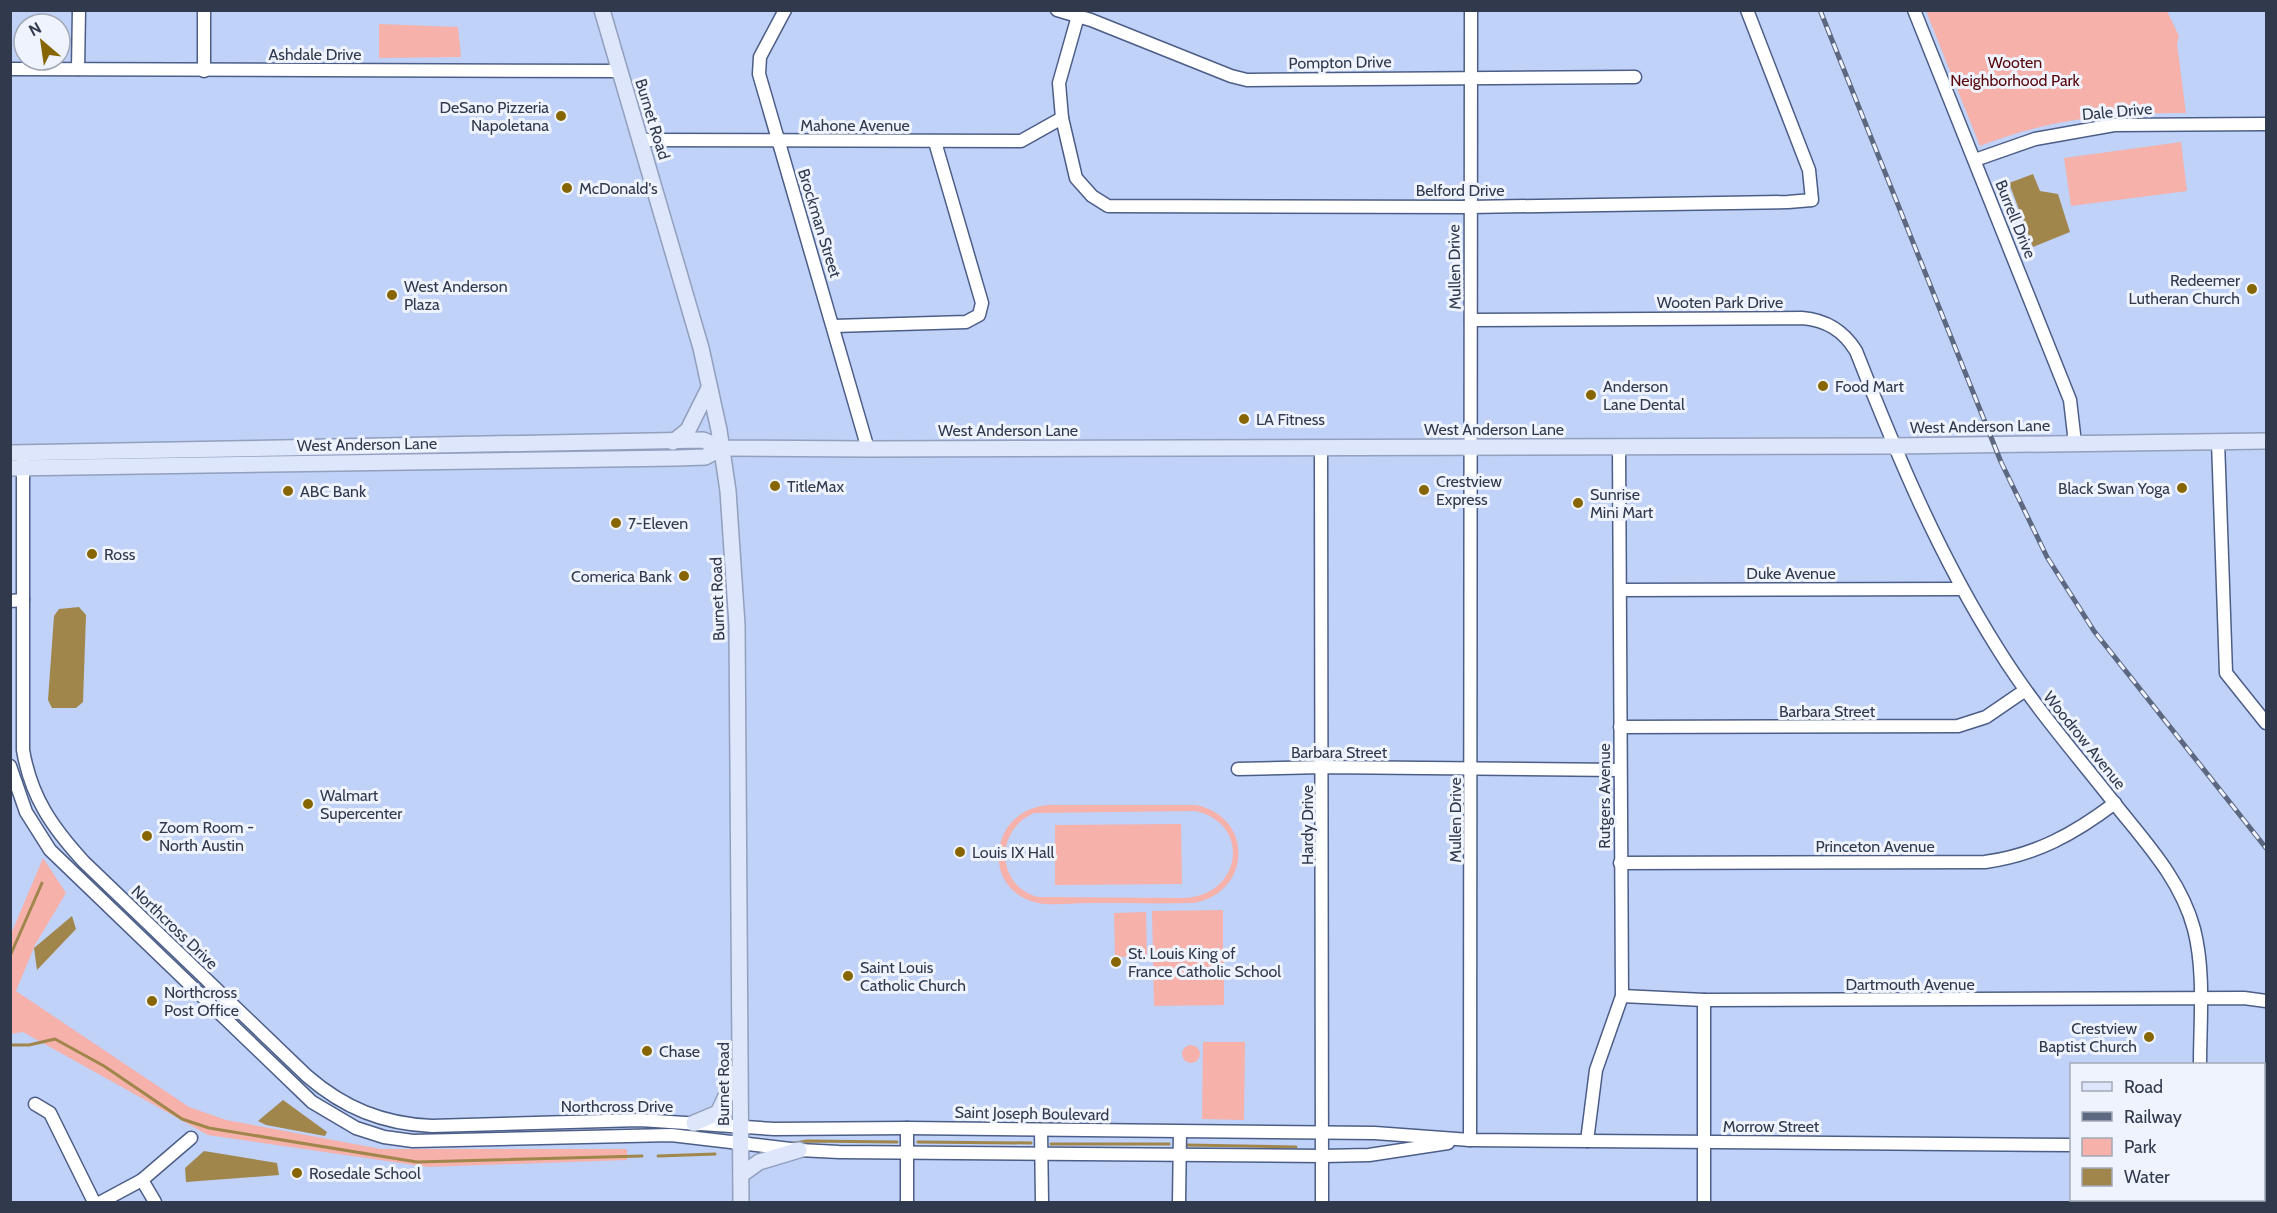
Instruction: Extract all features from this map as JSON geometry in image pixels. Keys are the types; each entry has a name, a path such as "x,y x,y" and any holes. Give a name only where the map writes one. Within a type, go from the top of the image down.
{"main road":[{"name":"Burnet Road","path":"602,10 701,348 722,448 732,532 738,625 741,1203"},
{"path":"674,441 688,430 708,390"},
{"name":"West Anderson Lane","path":"484,453 703,440 722,448 868,449 1893,446 2266,441"},
{"name":"West Anderson Lane","path":"17,461 121,466 255,456 484,453 705,457 722,448"},
{"path":"121,466 137,459 184,459 193,449"},
{"name":"West Anderson Lane","path":"17,461 193,449 255,456"},
{"path":"694,1123 718,1113 741,1065"},
{"path":"741,1175 757,1163 799,1150"}],"street":[{"path":"78,69 79,10"},
{"path":"204,10 204,71"},
{"name":"Brockman Street","path":"785,10 758,64 868,449"},
{"name":"Pompton Drive","path":"1057,10 1247,80 1635,77"},
{"name":"Mullen Drive","path":"1470,1140 1470,500 1473,489 1470,487 1469,207 1472,10"},
{"name":"Belford Drive","path":"1062,118 1077,178 1092,196 1108,206 1469,207 1812,200 1809,170 1747,10"},
{"name":"Burrell Drive","path":"1914,10 2070,400 2075,443"},
{"path":"1062,118 1059,83 1078,16"},
{"name":"Ashdale Drive","path":"10,69 619,71"},
{"name":"Mahone Avenue","path":"641,140 1021,141 1062,118"},
{"name":"Dale Drive","path":"1975,160 2035,139 2114,125 2266,124"},
{"path":"834,326 966,322 979,315 982,303 934,142"},
{"name":"Wooten Park Drive","path":"1471,320 1802,318 1825,322 1843,334 1856,351 1893,446"},
{"path":"2218,441 2226,673 2266,723"},
{"name":"Woodrow Avenue","path":"1893,446 1922,512 1961,589 2024,691 2160,860 2183,898 2197,943 2200,1063"},
{"name":"Rutgers Avenue","path":"1587,1141 1596,1070 1622,996 1619,447"},
{"name":"Hardy Drive","path":"1321,448 1322,1203"},
{"name":"Northcross Drive","path":"17,461 16,726 27,772 39,805 54,829 101,878 324,1091 345,1104 388,1121 432,1126 640,1120 741,1126"},
{"name":"Duke Avenue","path":"1621,590 1961,589"},
{"name":"Barbara Street","path":"1620,727 1958,726 1986,717 2024,691"},
{"name":"Northcross Drive","path":"10,766 20,800 41,840 89,891 312,1102 339,1119 384,1137 442,1142 671,1135 741,1143"},
{"name":"Barbara Street","path":"1238,769 1323,767 1620,770"},
{"name":"Princeton Avenue","path":"1620,863 1985,862 2018,856 2050,845 2081,829 2115,803"},
{"path":"89,891 101,878"},
{"name":"Dartmouth Avenue","path":"1622,996 1704,1000 2199,1000 2244,998 2266,1001"},
{"path":"1704,1000 1704,1203"},
{"path":"243,1037 254,1025"},
{"path":"35,1104 50,1113 94,1203"},
{"path":"548,1123 548,1138"},
{"path":"432,1126 442,1142"},
{"name":"Saint Joseph Boulevard","path":"741,1126 774,1129 907,1128 1323,1133"},
{"path":"907,1128 907,1203"},
{"path":"1041,1131 1042,1203"},
{"path":"1179,1132 1179,1203"},
{"name":"Morrow Street","path":"1323,1133 1375,1133 1470,1140 2070,1145"},
{"path":"100,1203 142,1180 191,1138"},
{"name":"Morrow Street","path":"1323,1156 1369,1155 1470,1140"},
{"path":"741,1143 799,1150 1323,1156"},
{"path":"142,1180 155,1203"}],"green space":[{"name":"Wooten Neighborhood Park","path":"1926,11 2167,11 2179,36 2177,44 2186,113 2106,116 2057,123 1980,146"},
{"path":"379,24 458,27 461,57 379,58"},
{"path":"2181,142 2187,191 2071,206 2064,158"},
{"path":"1050,805 1196,805 1215,812 1228,824 1236,838 1238,854 1235,870 1227,885 1213,896 1194,903 1038,903 1019,895 1006,883 1000,867 999,850 1004,834 1014,820 1030,810","holes":["1195,811 1213,818 1225,829 1232,843 1233,858 1228,873 1218,885 1203,894 1184,898 1038,897 1024,891 1014,881 1005,857 1012,832 1021,821 1034,813"]},
{"path":"1181,824 1182,884 1055,885 1055,825"},
{"path":"43,858 66,893 35,945 16,991 189,1107 226,1120 381,1149 627,1149 627,1160 428,1167 208,1135 23,1032 11,1034 11,934"},
{"path":"1223,910 1223,955 1153,957 1152,911"},
{"path":"1146,912 1147,956 1115,957 1114,913"},
{"path":"1224,959 1224,1005 1154,1006 1153,960"},
{"path":"1203,1042 1245,1042 1244,1120 1202,1119"},
{"path":"1191,1045 1197,1048 1200,1054 1197,1060 1191,1063 1185,1060 1182,1054 1185,1048"}],"water":[{"path":"2033,174 2040,191 2058,194 2070,232 2033,247 2009,183"},
{"path":"79,607 86,615 83,702 76,708 52,708 48,700 54,616 59,609"},
{"path":"72,916 76,929 37,970 34,948"},
{"path":"283,1100 327,1132 325,1136 266,1125 258,1121"},
{"path":"204,1151 277,1163 279,1175 186,1182 185,1168"}],"waterway":[{"path":"10,956 42,883"},
{"path":"10,1045 29,1045 55,1039 104,1066 182,1119 209,1128 417,1162 642,1156"},
{"path":"788,1144 807,1141 897,1142"},
{"path":"918,1142 1031,1143"},
{"path":"1051,1144 1169,1144"},
{"path":"1186,1145 1296,1147"},
{"path":"658,1156 715,1154"}],"railway":[{"path":"1820,10 2001,462 2047,557 2094,631 2266,848"}],"place":[{"name":"DeSano Pizzeria Napoletana","path":"561,116"},
{"name":"McDonald's","path":"567,188"},
{"name":"Redeemer Lutheran Church","path":"2252,289"},
{"name":"West Anderson Plaza","path":"392,295"},
{"name":"Food Mart","path":"1823,386"},
{"name":"Anderson Lane Dental","path":"1591,395"},
{"name":"LA Fitness","path":"1244,419"},
{"name":"TitleMax","path":"775,486"},
{"name":"Black Swan Yoga","path":"2182,488"},
{"name":"Crestview Express","path":"1424,490"},
{"name":"ABC Bank","path":"288,491"},
{"name":"Sunrise Mini Mart","path":"1578,503"},
{"name":"7-Eleven","path":"616,523"},
{"name":"Ross","path":"92,554"},
{"name":"Comerica Bank","path":"684,576"},
{"name":"Walmart Supercenter","path":"308,804"},
{"name":"Zoom Room - North Austin","path":"147,836"},
{"name":"Louis IX Hall","path":"960,852"},
{"name":"St. Louis King of France Catholic School","path":"1116,962"},
{"name":"Saint Louis Catholic Church","path":"848,976"},
{"name":"Northcross Post Office","path":"152,1001"},
{"name":"Crestview Baptist Church","path":"2149,1037"},
{"name":"Chase","path":"647,1051"},
{"name":"Rosedale School","path":"297,1173"}]}
